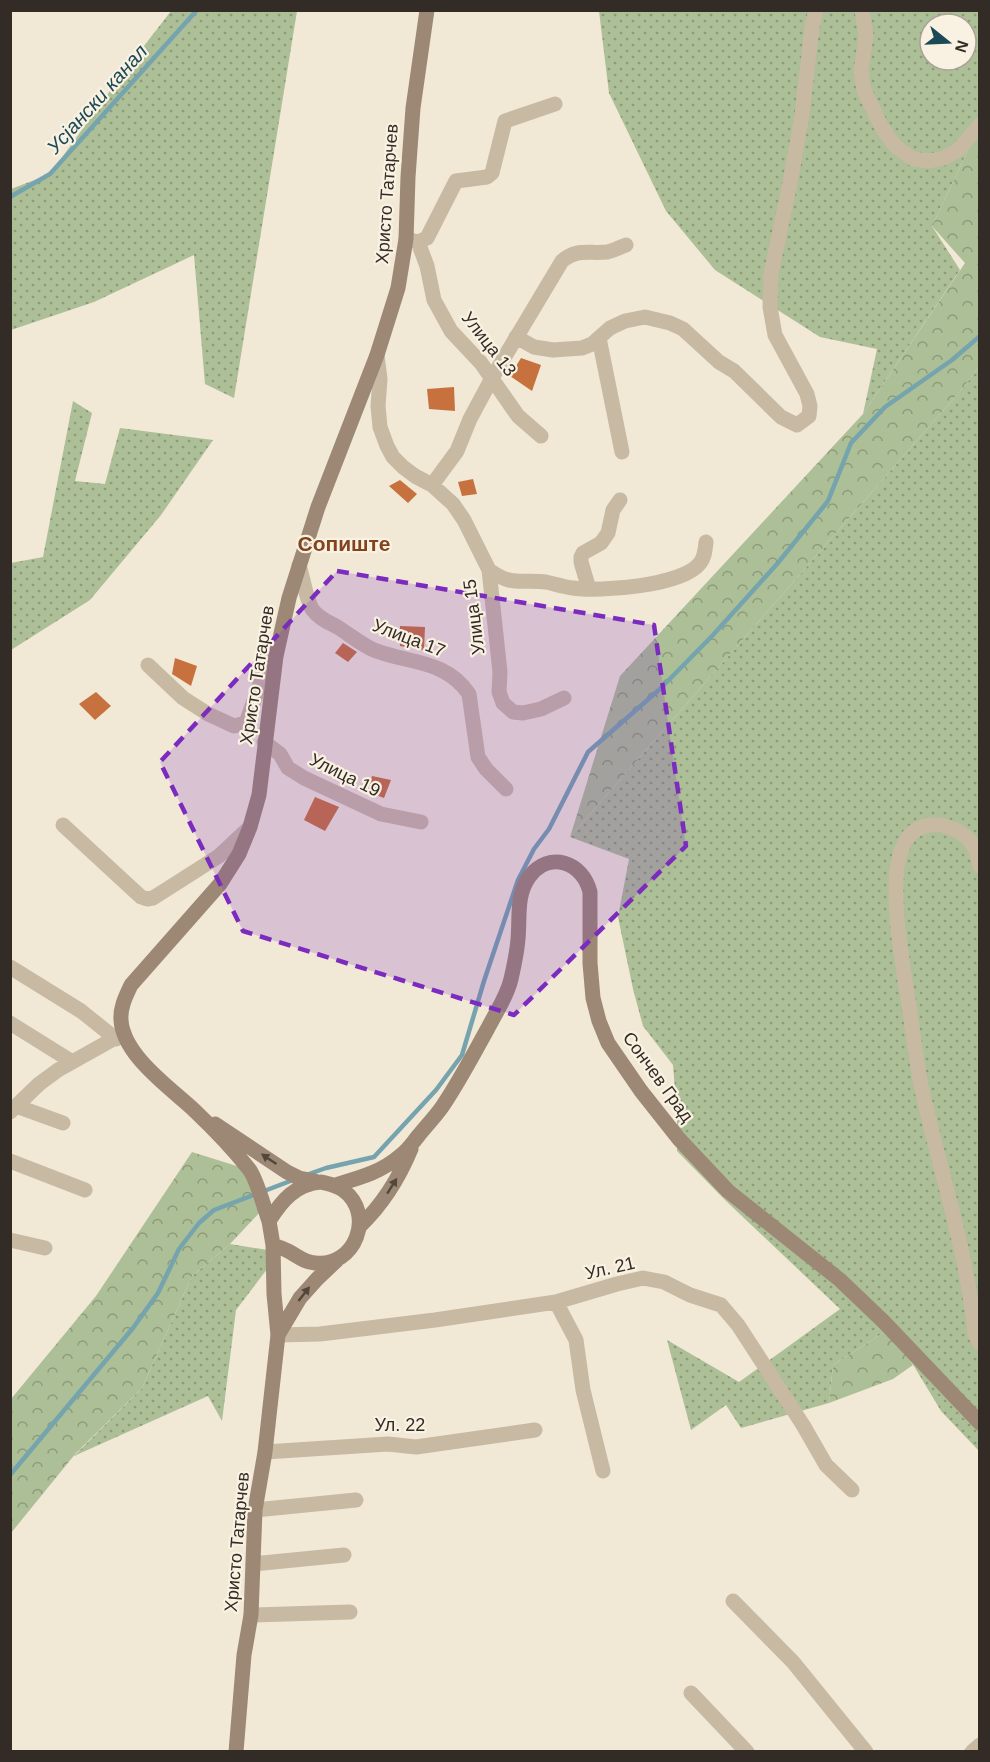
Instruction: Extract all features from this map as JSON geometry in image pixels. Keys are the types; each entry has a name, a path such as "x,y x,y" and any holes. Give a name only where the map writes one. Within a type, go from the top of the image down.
{"main road":[{"name":"Христо Татарчев","path":"269,1221 251,1172 197,1113 151,1073 120,1036 123,1002 131,985 220,884 239,854 250,827 259,795 276,656 289,598 318,507 377,355 412,240 408,177 413,108 427,10"},
{"name":"Сончев Град","path":"414,1140 441,1108 504,998 518,941 519,901 529,878 541,866 555,862 569,864 582,873 588,882 590,892 590,963 593,998 599,1021 608,1043 641,1091 679,1140 728,1191 840,1280 884,1322 980,1423"},
{"name":"Христо Татарчев","path":"197,1113 293,1175 328,1184"},
{"path":"328,1184 344,1190 356,1206 360,1226 351,1249 337,1260 327,1263 307,1262 290,1251 273,1245 269,1221 281,1202 299,1187 310,1183 328,1184 367,1176 402,1155 414,1140"},
{"path":"360,1226 375,1212 393,1185 414,1140"},
{"name":"Христо Татарчев","path":"236,1752 244,1655 251,1614 255,1510 265,1452 278,1335 273,1245"},
{"name":"Христо Татарчев","path":"278,1335 300,1298 337,1260"}],"street":[{"path":"516,337 534,347 553,350 582,348 592,344 610,328 625,321 645,317 670,323 683,329 719,362 734,371 781,417 796,425 809,416 810,406 807,394 775,335 770,307 771,274 802,115 816,10"},
{"path":"862,10 866,35 861,72 864,90 882,128 895,146 913,159 929,161 944,158 958,150 980,125"},
{"path":"412,240 427,238 456,181 487,177 492,173 505,121 555,104"},
{"name":"Улица 13","path":"412,240 427,266 434,300 452,331 481,363 518,416 541,436"},
{"path":"432,485 457,451 470,419 492,378 561,261 577,252 608,252 626,245"},
{"path":"599,338 622,453"},
{"name":"Улица 15","path":"377,355 380,379 378,406 380,427 387,446 393,457 403,467 432,485 453,504 464,520 489,570 500,672 499,692 503,703 513,712 523,713 541,709 564,698"},
{"path":"589,589 581,557 583,553 602,543 620,500"},
{"path":"489,570 503,579 520,582 544,582 574,589 621,589 684,574 699,565 705,556 706,542"},
{"name":"Улица 17","path":"299,565 311,608 322,620 374,650 424,663 442,671 463,686 469,694 478,757 486,769 506,789"},
{"path":"148,665 183,698 208,714 234,726 246,723 260,684 276,656"},
{"name":"Улица 19","path":"264,742 280,754 288,768 304,778 381,814 422,822"},
{"path":"63,825 141,897 147,899 153,898 219,856 250,827"},
{"path":"980,866 974,845 962,833 946,826 933,825 922,827 912,833 905,842 898,861 896,881 897,921 921,1088 966,1271 975,1334 980,1344"},
{"path":"10,967 120,1036"},
{"path":"10,1023 71,1061"},
{"path":"63,1124 15,1102 71,1061 120,1036"},
{"path":"10,1161 86,1190"},
{"path":"10,1240 45,1248"},
{"name":"Ул. 21","path":"278,1335 355,1330 556,1302 643,1278 664,1282 690,1295 721,1305 738,1325 803,1425 826,1465 852,1490"},
{"path":"556,1302 576,1340 583,1390 603,1471"},
{"name":"Ул. 22","path":"265,1452 388,1444 416,1447 535,1430"},
{"path":"255,1510 356,1500"},
{"path":"253,1564 344,1556"},
{"path":"733,1601 793,1662 866,1752"},
{"path":"251,1614 350,1612"},
{"path":"690,1693 747,1752"},
{"path":"972,1752 980,1745"}],"highlighted area":[{"path":"337,571 654,625 686,846 514,1015 243,931 160,762"}],"green space":[{"path":"171,11 297,11 234,398 205,384 194,255 94,302 11,330 11,189 50,174"},
{"path":"599,11 979,11 979,127 932,226 960,270 863,414 877,349 820,337 715,270 666,211 609,93"},
{"path":"979,127 979,367 570,837 620,676 863,414 965,263 932,226"},
{"path":"979,367 979,1451 941,1411 891,1328 833,1365 829,1403 741,1428 726,1405 691,1430 667,1340 739,1382 840,1309 677,1151 673,1065 643,1026 618,917 629,859 570,837"},
{"path":"73,401 92,413 75,481 105,484 120,428 213,440 161,515 90,600 11,650 11,563 43,557"},
{"path":"192,1152 243,1168 260,1212 230,1244 192,1276 142,1388 76,1453 11,1533 11,1399 96,1296"},
{"path":"230,1244 280,1252 236,1310 222,1421 208,1396 74,1456 142,1388 192,1276"},
{"path":"891,1328 913,1365 893,1379 829,1403 833,1365"}],"building":[{"path":"521,358 541,365 532,391 510,376"},
{"path":"454,387 455,411 429,409 427,389"},
{"path":"473,479 477,494 462,496 458,482"},
{"path":"400,480 417,494 408,503 389,486"},
{"path":"400,626 425,627 424,650 400,646"},
{"path":"343,643 357,652 348,662 335,653"},
{"path":"175,658 197,666 191,686 172,674"},
{"path":"96,692 111,706 95,720 79,704"},
{"path":"372,776 391,780 384,798 368,792"},
{"path":"315,797 339,807 325,831 304,820"}],"waterway":[{"name":"Усјански канал","path":"10,197 50,174 197,10"},
{"path":"309,1174 374,1157 436,1090 462,1055 518,880 534,849 549,829 588,752 660,689 777,564 828,501 851,443 885,407 952,360 980,336"},
{"path":"10,1475 133,1328 158,1293 179,1249 199,1223 214,1210 293,1180"}],"district":[{"name":"Сопиште","path":"344,543"}]}
